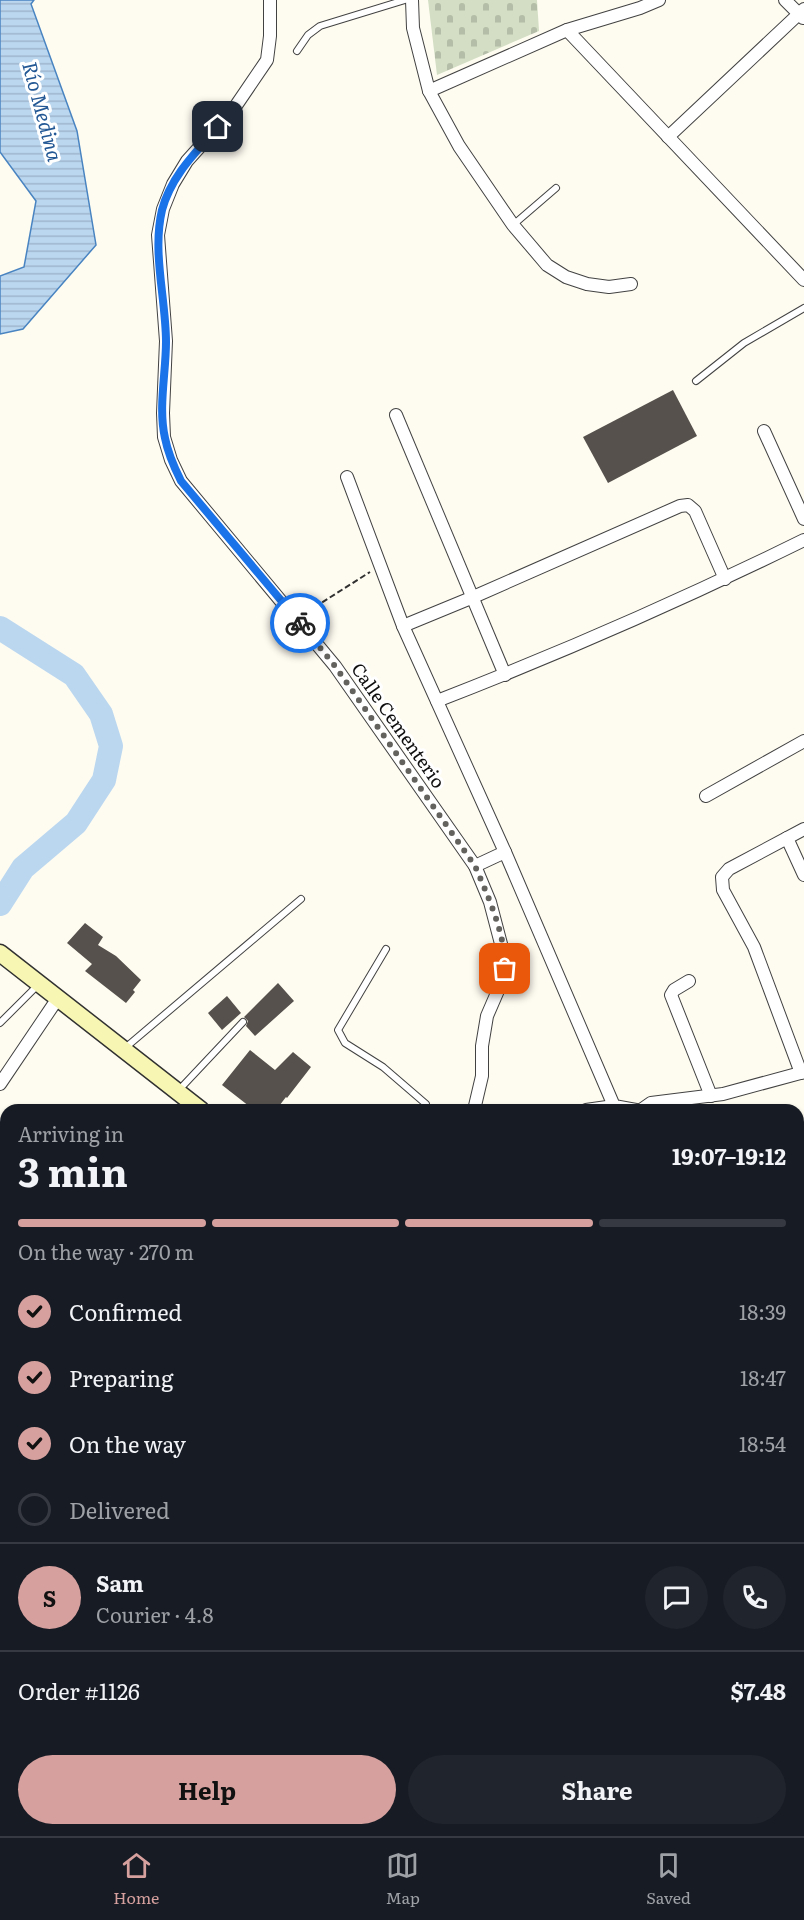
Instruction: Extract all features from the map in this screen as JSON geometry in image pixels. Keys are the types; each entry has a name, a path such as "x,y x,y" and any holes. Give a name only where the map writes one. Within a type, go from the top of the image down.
{"main road":[{"path":"0,953 193,1104"}],"street":[{"name":"Calle Cementerio","path":"270,0 267,60 233,110 188,161 173,184 163,209 158,235 166,341 164,437 181,481 335,666 475,866 490,902 506,959 503,979 487,1016 482,1046 482,1076 475,1104"},
{"path":"412,0 413,28 429,91 459,146 513,225 547,264 566,277 587,284 609,287 631,284"},
{"path":"429,91 567,30 659,0"},
{"path":"668,137 802,14 785,0"},
{"path":"567,30 804,280"},
{"path":"396,415 505,675"},
{"path":"764,431 804,519"},
{"path":"347,477 403,626 505,852 613,1104"},
{"path":"403,626 680,506 688,505 695,511 725,579"},
{"path":"437,701 505,675 725,579 804,540"},
{"path":"706,796 804,741"},
{"path":"650,1104 723,1094 803,1073 754,947 723,890 722,877 729,869 804,829"},
{"path":"787,838 804,875"},
{"path":"475,866 505,852"},
{"path":"689,981 674,990 671,995 711,1096"},
{"path":"0,1084 58,998"}],"lane":[{"path":"297,51 308,35 320,26 405,0"},
{"path":"513,225 556,188"},
{"path":"696,381 744,343 804,308"},
{"path":"124,1049 301,899"},
{"path":"386,949 338,1030 345,1043 383,1067 426,1104"},
{"path":"0,1023 40,983"},
{"path":"177,1091 243,1022"}],"path":[{"path":"296,619 380,566"}],"green space":[{"path":"428,0 537,0 539,31 437,75"}],"water":[{"path":"0,0 34,0 31,4 77,131 96,245 23,329 0,334 0,276 24,267 36,201 0,152"}],"building":[{"path":"673,390 697,436 608,483 583,437"},
{"path":"85,923 103,937 98,945 116,956 141,980 126,1003 85,971 92,964 67,943"},
{"path":"278,983 294,1001 255,1036 246,1026 248,1021 244,1017"},
{"path":"227,996 241,1013 222,1030 208,1013"},
{"path":"250,1050 275,1070 293,1052 311,1067 281,1104 246,1104 222,1085"}],"waterway":[{"name":"Río Medina","path":"0,628 74,675 101,714 111,746 104,780 76,823 23,868 0,904"}],"way so far":[{"path":"300,623 335,666 475,866 490,902 504,950 505,969"}],"route":[{"path":"218,127 188,161 173,184 163,209 158,235 166,341 164,437 181,481 300,623"}]}
